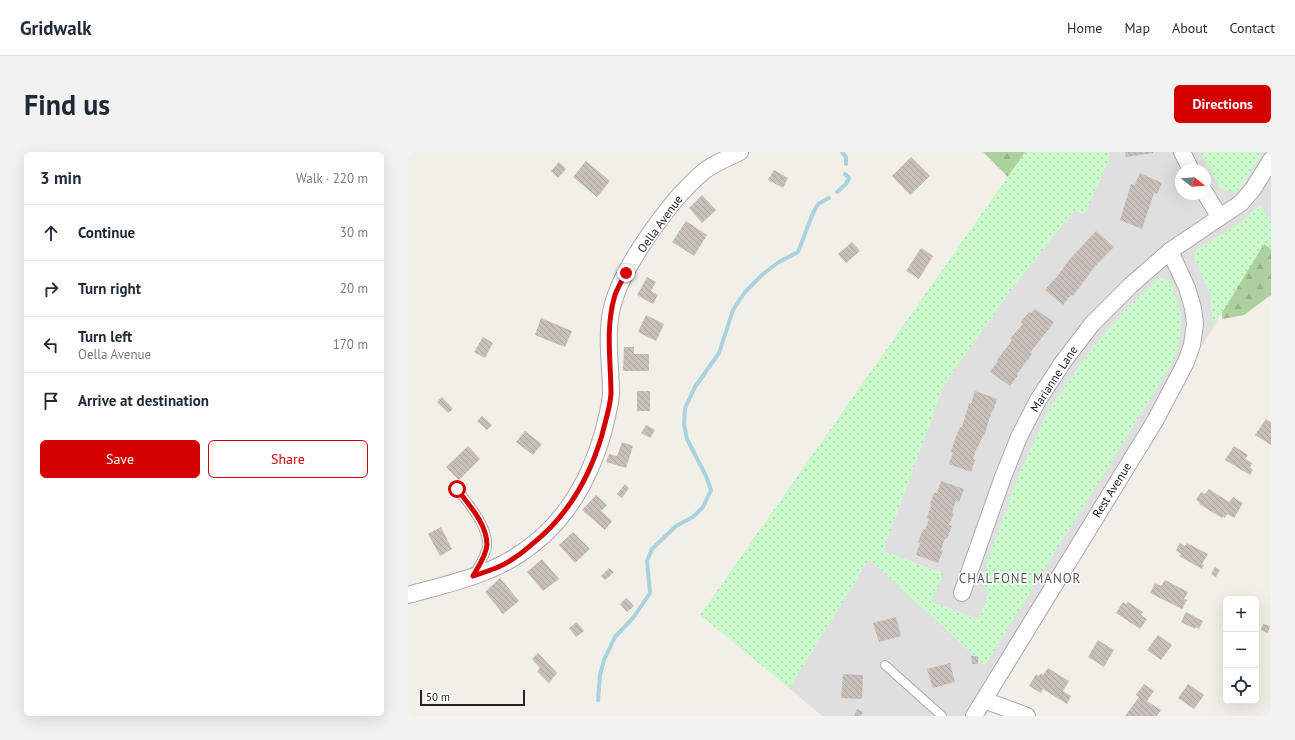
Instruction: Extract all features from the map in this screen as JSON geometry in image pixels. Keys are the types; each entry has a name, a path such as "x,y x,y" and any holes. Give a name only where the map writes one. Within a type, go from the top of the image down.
{"street":[{"name":"Oella Avenue","path":"408,595 497,568 522,553 539,539 564,514 580,490 591,469 598,448 611,395 609,343 611,313 616,294 626,273 670,206 704,171 740,152"},
{"path":"1182,152 1188,164"},
{"name":"Marianne Lane","path":"962,593 1003,477 1019,437 1038,400 1063,362 1092,324 1131,285 1170,251 1219,216 1241,203 1253,189 1271,160"},
{"path":"1209,200 1219,216"},
{"name":"Rest Avenue","path":"974,716 1150,428 1186,362 1192,345 1194,331 1193,308 1187,288 1170,251"},
{"path":"984,700 1027,716"}],"lane":[{"path":"457,489 477,514 486,536 487,546 484,556 473,576"},
{"path":"885,665 942,716"}],"shaded area":[{"path":"1108,152 1200,152 1207,164 1175,164 1175,200 1211,200 1211,171 1222,190 1237,192 1263,152 1271,152 1271,222 1260,205 1243,221 1197,250 1195,258 1210,295 1214,326 973,716 822,716 789,688 869,559 985,665 1159,278 1124,311 1084,359 1049,410 990,591 979,619 931,602 942,573 883,551 944,384 1017,282 1074,210 1084,214 1109,158"}],"green space":[{"path":"983,152 1058,152 1018,187"},
{"path":"1025,152 1108,152 1109,158 1085,214 1074,210 1017,282 944,384 883,551 943,574 931,602 979,619 990,591 986,590 982,578 1019,474 1049,410 1084,359 1124,311 1159,278 1170,281 1181,315 1180,338 1175,359 985,665 869,559 789,688 700,615"},
{"path":"1200,152 1263,152 1237,192 1222,190 1211,171 1211,164 1207,164"},
{"path":"1260,205 1271,222 1271,249 1264,244 1214,326 1210,295 1195,258 1197,250 1243,221"},
{"path":"1271,235 1271,295 1244,315 1222,319 1223,291"}],"building":[{"path":"1125,152 1153,152 1153,153 1126,157"},
{"path":"911,157 930,176 910,195 892,176"},
{"path":"586,161 610,181 597,197 573,177"},
{"path":"559,162 566,169 558,178 551,171"},
{"path":"774,170 788,178 783,188 768,180"},
{"path":"1140,173 1162,183 1157,194 1154,193 1142,229 1120,220 1131,184 1135,185"},
{"path":"702,195 716,210 702,223 689,208"},
{"path":"686,221 707,235 694,256 672,242"},
{"path":"1096,231 1114,247 1096,265 1073,296 1071,295 1063,305 1045,290 1053,280 1054,281 1069,260"},
{"path":"852,242 860,251 846,263 838,254"},
{"path":"921,248 933,256 919,279 906,271"},
{"path":"647,277 656,282 651,291 658,295 653,304 637,295"},
{"path":"1035,309 1054,322 1030,353 1032,354 1010,386 990,372 1012,340 1010,339 1023,324 1021,322 1029,312 1031,313"},
{"path":"646,315 664,324 656,341 638,332"},
{"path":"541,318 572,331 565,347 535,335"},
{"path":"483,337 493,343 485,358 474,352"},
{"path":"624,347 634,347 634,354 649,354 649,371 623,371"},
{"path":"637,391 650,391 650,411 637,411"},
{"path":"975,391 997,399 984,436 983,435 977,447 971,472 949,464 955,439 960,427 962,427 969,403 971,404"},
{"path":"442,397 453,409 448,413 437,402"},
{"path":"482,416 492,425 487,430 477,421"},
{"path":"1266,419 1271,422 1271,445 1255,435"},
{"path":"646,425 655,430 650,438 641,433"},
{"path":"525,431 542,444 533,455 516,442"},
{"path":"622,442 633,446 626,468 606,462 609,454 617,456"},
{"path":"468,446 480,459 459,480 446,467"},
{"path":"1234,446 1248,455 1245,459 1252,463 1250,467 1253,470 1250,475 1225,460"},
{"path":"941,481 964,489 959,502 956,501 952,512 954,513 949,525 952,526 947,539 945,538 941,550 943,551 938,563 916,555 920,543 918,542 929,519 927,518 934,493 937,493"},
{"path":"625,484 629,488 622,498 617,494"},
{"path":"1209,489 1229,502 1233,497 1243,503 1234,518 1227,514 1225,518 1223,516 1222,518 1199,504 1200,503 1196,500 1201,492 1205,494"},
{"path":"596,495 607,505 601,511 612,521 605,530 582,510"},
{"path":"441,527 452,549 440,556 428,534"},
{"path":"573,532 590,549 575,563 559,545"},
{"path":"1180,543 1185,546 1187,543 1208,554 1202,564 1204,565 1202,569 1179,556 1181,554 1176,550"},
{"path":"542,559 559,579 543,591 527,572"},
{"path":"1215,567 1220,570 1216,577 1211,574"},
{"path":"609,568 614,572 605,580 601,576"},
{"path":"500,578 519,601 503,614 485,592"},
{"path":"1165,580 1188,592 1184,599 1187,600 1182,609 1150,593 1155,583 1161,586"},
{"path":"626,598 634,606 627,612 620,604"},
{"path":"1123,602 1126,604 1128,602 1143,612 1141,615 1147,619 1140,629 1116,613"},
{"path":"1186,612 1203,621 1199,629 1195,627 1195,629 1181,622"},
{"path":"896,617 901,636 879,642 873,623"},
{"path":"577,622 584,631 576,637 569,628"},
{"path":"1263,624 1270,626 1268,633 1261,630"},
{"path":"1158,635 1172,645 1161,660 1147,650"},
{"path":"1098,640 1114,650 1104,667 1088,657"},
{"path":"538,653 557,673 549,683 537,671 540,668 532,659"},
{"path":"971,656 978,656 978,664 972,664"},
{"path":"950,663 955,682 933,688 927,669"},
{"path":"1048,668 1069,681 1063,691 1071,696 1067,704 1043,689 1041,693 1029,686 1036,674 1039,676 1041,673 1043,675"},
{"path":"843,674 863,675 862,699 841,698"},
{"path":"1144,684 1154,691 1147,701 1161,710 1157,716 1125,716 1139,697 1136,695"},
{"path":"1188,684 1204,695 1194,709 1178,698"},
{"path":"857,709 863,712 861,716 854,716"}],"waterway":[{"path":"842,152 846,157 846,164"},
{"path":"837,192 846,184 849,178 845,174"},
{"path":"598,700 600,675 604,660 615,637 633,618 650,593 647,561 652,549 676,526 693,517 703,507 711,490 706,476 687,439 684,424 685,408 695,387 719,353 733,310 745,292 763,274 779,262 798,252 818,204 829,198"}],"district":[{"name":"CHALFONE MANOR","path":"1020,578"}],"route":[{"path":"457,489 477,514 486,536 487,546 484,556 473,576 497,568 522,553 545,534 564,514 580,490 591,469 606,418 611,395 609,343 611,313 616,294 626,273"}]}
